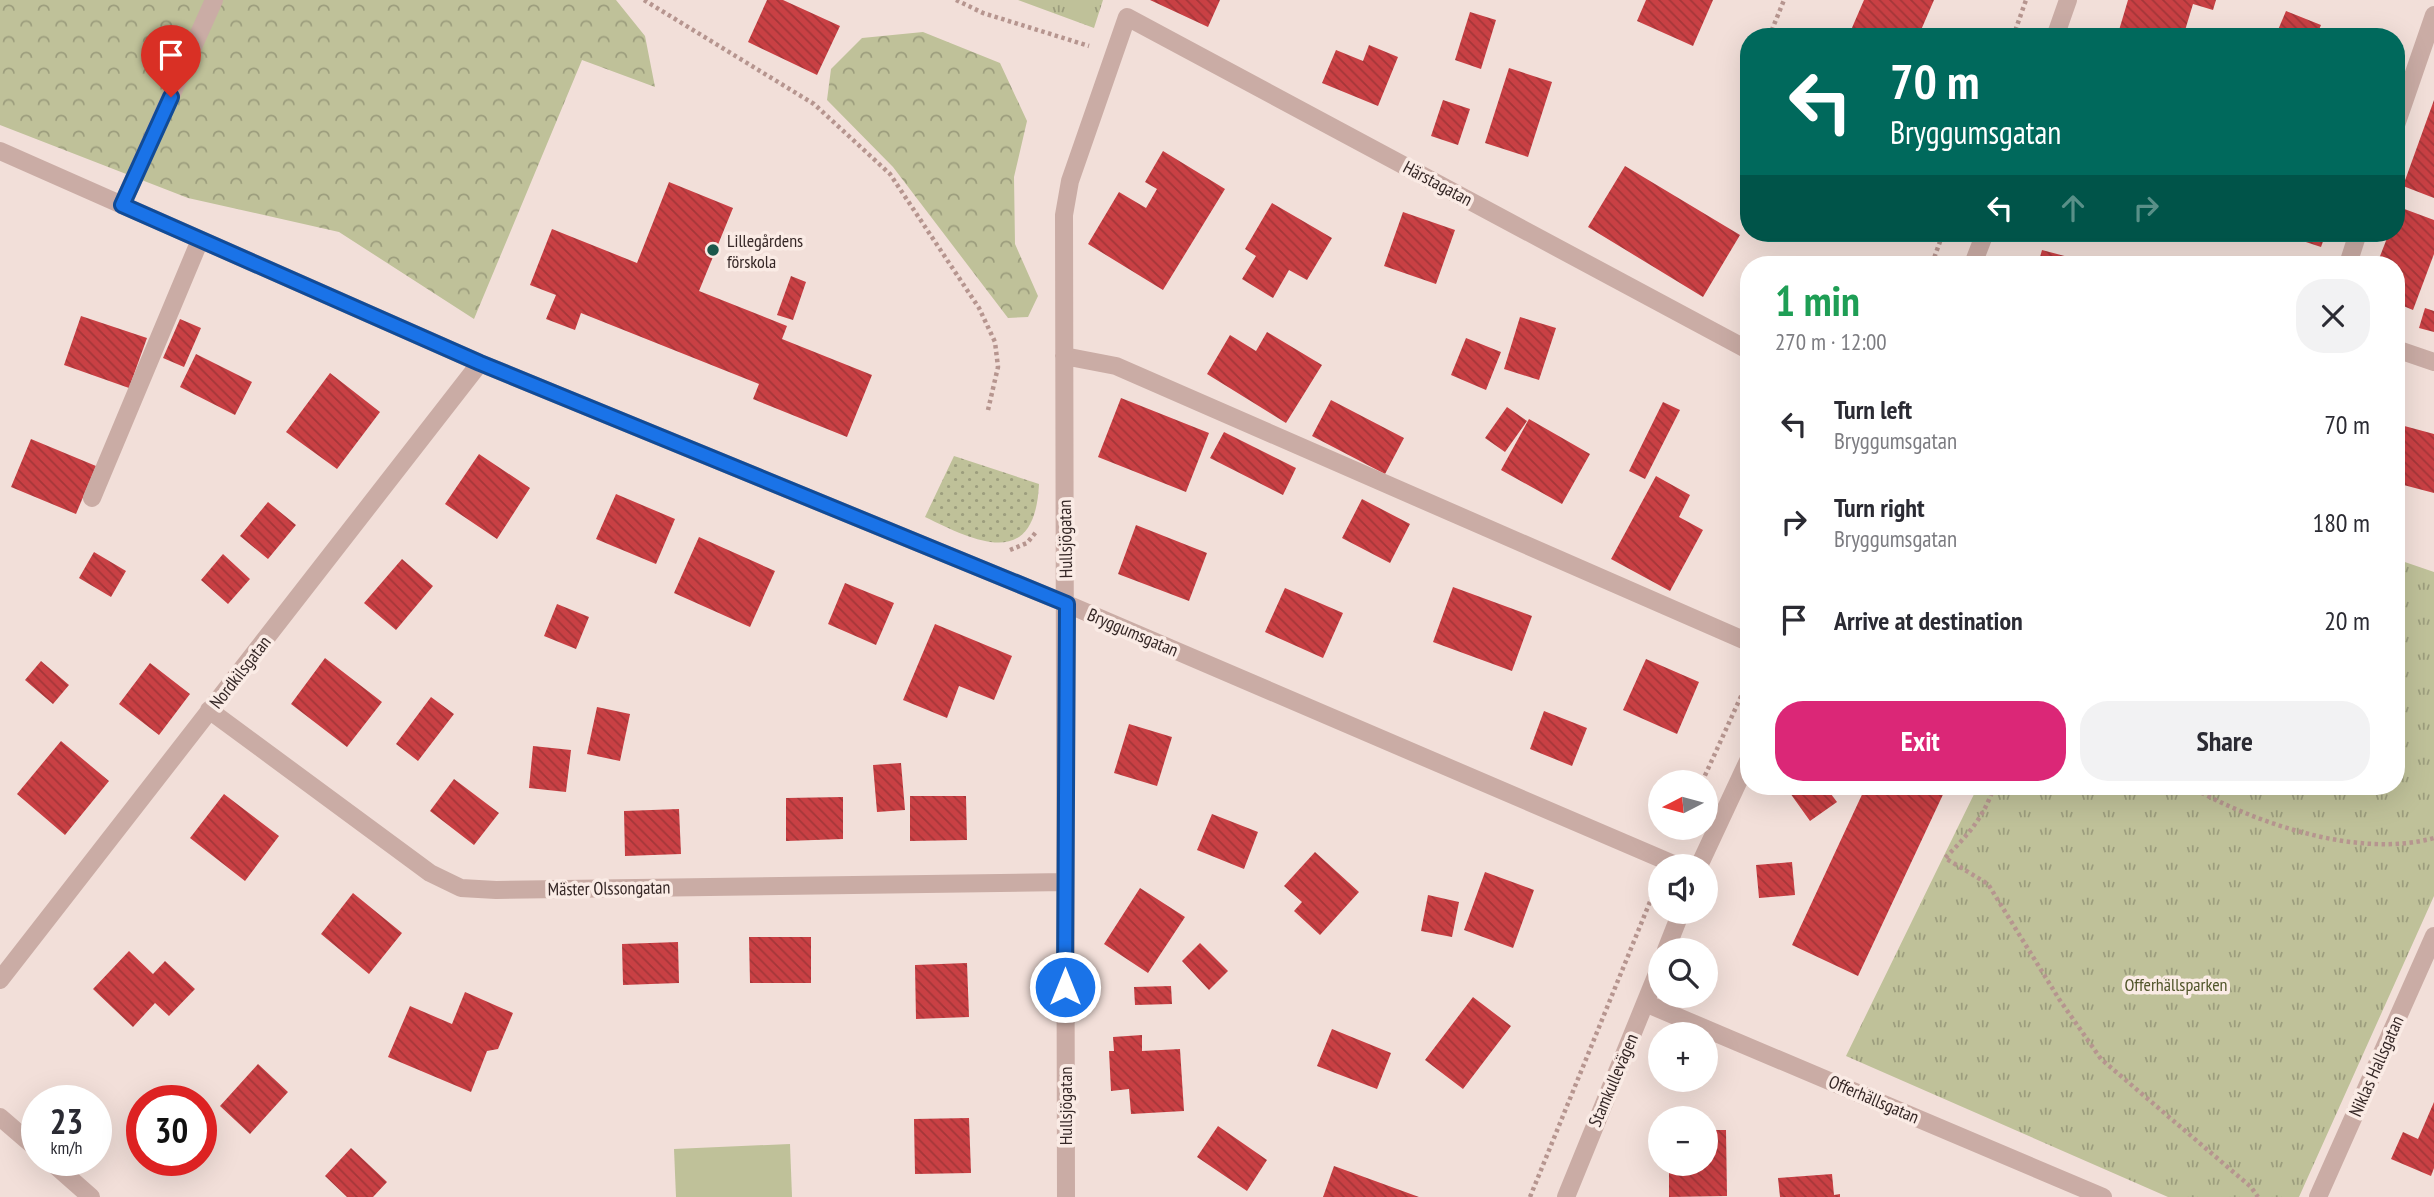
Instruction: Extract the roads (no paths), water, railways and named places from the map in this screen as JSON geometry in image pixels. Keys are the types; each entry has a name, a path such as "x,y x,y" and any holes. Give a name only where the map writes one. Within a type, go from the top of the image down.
{"street":[{"path":"122,205 214,0"},
{"path":"2058,28 2068,0"},
{"path":"2405,99 2434,15"},
{"name":"Härstagatan","path":"1127,17 1740,347"},
{"name":"Hullsjögatan","path":"1066,1197 1067,604 1064,215 1070,181 1127,17"},
{"name":"Bryggumsgatan","path":"0,151 480,363 1067,604 1650,854"},
{"path":"92,498 200,240"},
{"path":"2405,352 2434,362"},
{"path":"1064,356 1116,366 1740,639"},
{"name":"Nordkilsgatan","path":"0,980 480,363"},
{"name":"Mäster Olssongatan","path":"209,710 430,873 461,888 496,890 1065,882"},
{"path":"1705,854 1740,778"},
{"name":"Niklas Hallsgatan","path":"2318,1197 2434,936"},
{"name":"Stamkullevägen","path":"1566,1197 1648,996"},
{"name":"Offerhällsgatan","path":"1645,1003 2103,1197"},
{"path":"0,1117 21,1135"},
{"path":"67,1176 90,1197"}],"place":[{"name":"Lillegårdens förskola","path":"713,250"}],"park label":[{"name":"Offerhällsparken","path":"2176,984"}]}
